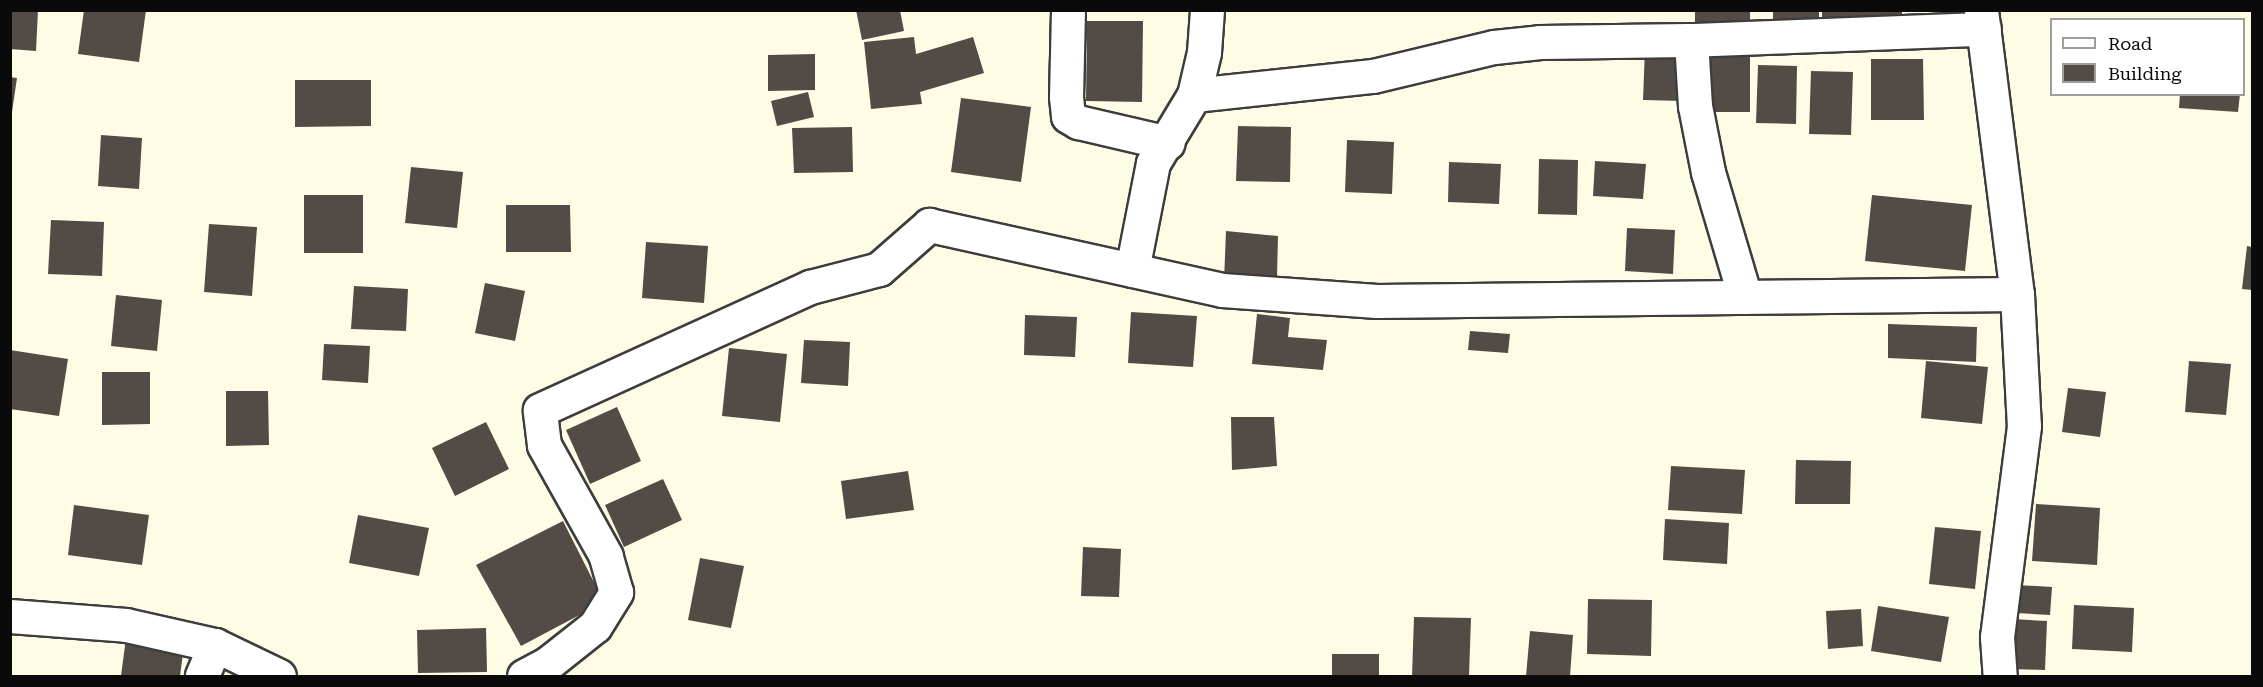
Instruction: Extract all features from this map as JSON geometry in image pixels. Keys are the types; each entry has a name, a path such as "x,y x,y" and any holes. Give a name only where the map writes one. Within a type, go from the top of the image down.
{"street":[{"path":"1068,10 1066,97 1068,116 1078,122 1168,143"},
{"path":"1132,270 1153,163 1168,143 1194,95 1204,52 1207,10"},
{"path":"1194,95 1373,76 1494,47 1540,42 1691,40 1983,20 2017,294 2024,426 1997,637 2000,676"},
{"path":"1691,40 1695,106 1708,172 1745,297"},
{"path":"524,676 547,664 595,626 616,592 606,556 544,446 540,410 810,287 879,269 929,225 1222,290 1377,301 2017,294"},
{"path":"10,616 126,625 215,645 279,676"},
{"path":"202,676 215,645"}],"building":[{"path":"10,10 38,10 36,51 10,49"},
{"path":"84,10 146,10 139,62 78,54"},
{"path":"856,10 900,10 904,31 862,40"},
{"path":"1695,10 1750,10 1750,27 1695,29"},
{"path":"1773,10 1819,10 1819,29 1773,28"},
{"path":"1822,10 1902,10 1902,20 1822,21"},
{"path":"1087,21 1143,21 1142,102 1086,101"},
{"path":"914,37 916,54 973,37 984,73 920,92 922,104 871,109 864,42"},
{"path":"1645,48 1685,49 1684,101 1643,100"},
{"path":"815,54 815,90 768,91 768,55"},
{"path":"1704,57 1750,57 1750,112 1704,112"},
{"path":"1871,59 1923,59 1924,120 1871,120"},
{"path":"1758,65 1797,66 1796,124 1756,123"},
{"path":"1811,71 1853,72 1851,135 1809,134"},
{"path":"10,77 17,78 12,112 10,112"},
{"path":"295,80 371,80 371,126 295,127"},
{"path":"808,92 814,117 777,126 771,101"},
{"path":"2180,96 2240,96 2238,112 2179,108"},
{"path":"961,98 1031,107 1021,182 951,172"},
{"path":"1238,126 1291,127 1290,182 1236,181"},
{"path":"852,127 853,172 794,173 792,128"},
{"path":"101,135 142,138 139,189 98,186"},
{"path":"1347,140 1394,142 1392,194 1345,192"},
{"path":"1539,159 1578,160 1577,215 1538,214"},
{"path":"1595,161 1646,164 1643,199 1593,196"},
{"path":"1449,162 1501,164 1499,204 1448,202"},
{"path":"411,167 463,172 457,228 405,223"},
{"path":"304,195 363,195 363,253 304,253"},
{"path":"1872,195 1972,205 1965,271 1865,261"},
{"path":"506,205 570,205 571,252 506,252"},
{"path":"51,220 104,222 102,276 48,274"},
{"path":"209,224 257,227 252,296 204,292"},
{"path":"1627,228 1675,230 1673,274 1625,271"},
{"path":"1226,231 1278,236 1277,277 1224,281"},
{"path":"646,242 708,246 704,303 642,298"},
{"path":"2247,246 2252,247 2252,290 2242,289"},
{"path":"485,283 525,291 515,341 475,333"},
{"path":"354,286 408,289 406,331 351,329"},
{"path":"116,295 162,300 157,351 111,346"},
{"path":"1131,312 1197,316 1193,367 1128,363"},
{"path":"1257,314 1290,318 1288,337 1327,340 1323,370 1252,364"},
{"path":"1025,315 1077,317 1075,357 1024,355"},
{"path":"1888,324 1977,327 1976,362 1888,358"},
{"path":"1470,331 1510,334 1508,353 1468,350"},
{"path":"804,340 850,342 848,386 801,383"},
{"path":"324,344 370,346 368,383 322,380"},
{"path":"729,348 787,354 780,422 722,416"},
{"path":"10,350 68,359 59,416 10,409"},
{"path":"1926,361 1988,367 1982,424 1921,418"},
{"path":"2189,361 2231,364 2226,415 2185,412"},
{"path":"102,372 150,372 150,424 102,425"},
{"path":"2068,388 2106,392 2100,437 2062,432"},
{"path":"226,391 268,391 269,445 226,446"},
{"path":"617,407 641,461 590,484 566,430"},
{"path":"1231,417 1274,417 1277,466 1232,470"},
{"path":"486,422 509,469 455,496 432,448"},
{"path":"1796,460 1851,461 1850,504 1795,504"},
{"path":"1671,466 1745,470 1742,514 1668,510"},
{"path":"908,471 914,510 846,519 841,481"},
{"path":"663,479 682,520 624,547 605,505"},
{"path":"2036,504 2100,508 2097,565 2032,561"},
{"path":"74,505 149,515 142,565 68,555"},
{"path":"358,515 429,528 419,576 349,563"},
{"path":"1665,519 1729,523 1727,564 1663,560"},
{"path":"563,521 604,602 521,646 476,565"},
{"path":"1935,527 1981,531 1975,589 1929,584"},
{"path":"1083,547 1121,549 1119,597 1081,596"},
{"path":"700,558 744,566 731,628 688,620"},
{"path":"2017,585 2052,587 2050,615 2016,613"},
{"path":"1588,599 1652,600 1651,656 1587,654"},
{"path":"2074,605 2134,608 2132,652 2072,649"},
{"path":"1878,606 1949,617 1941,662 1871,651"},
{"path":"1861,609 1863,646 1828,649 1826,611"},
{"path":"1414,617 1471,618 1469,676 1412,676"},
{"path":"2012,619 2047,621 2045,670 2011,669"},
{"path":"486,628 487,672 418,673 417,630"},
{"path":"1530,631 1573,635 1570,676 1526,676"},
{"path":"126,638 184,646 180,676 121,676"},
{"path":"1332,654 1379,654 1379,676 1332,676"}]}
